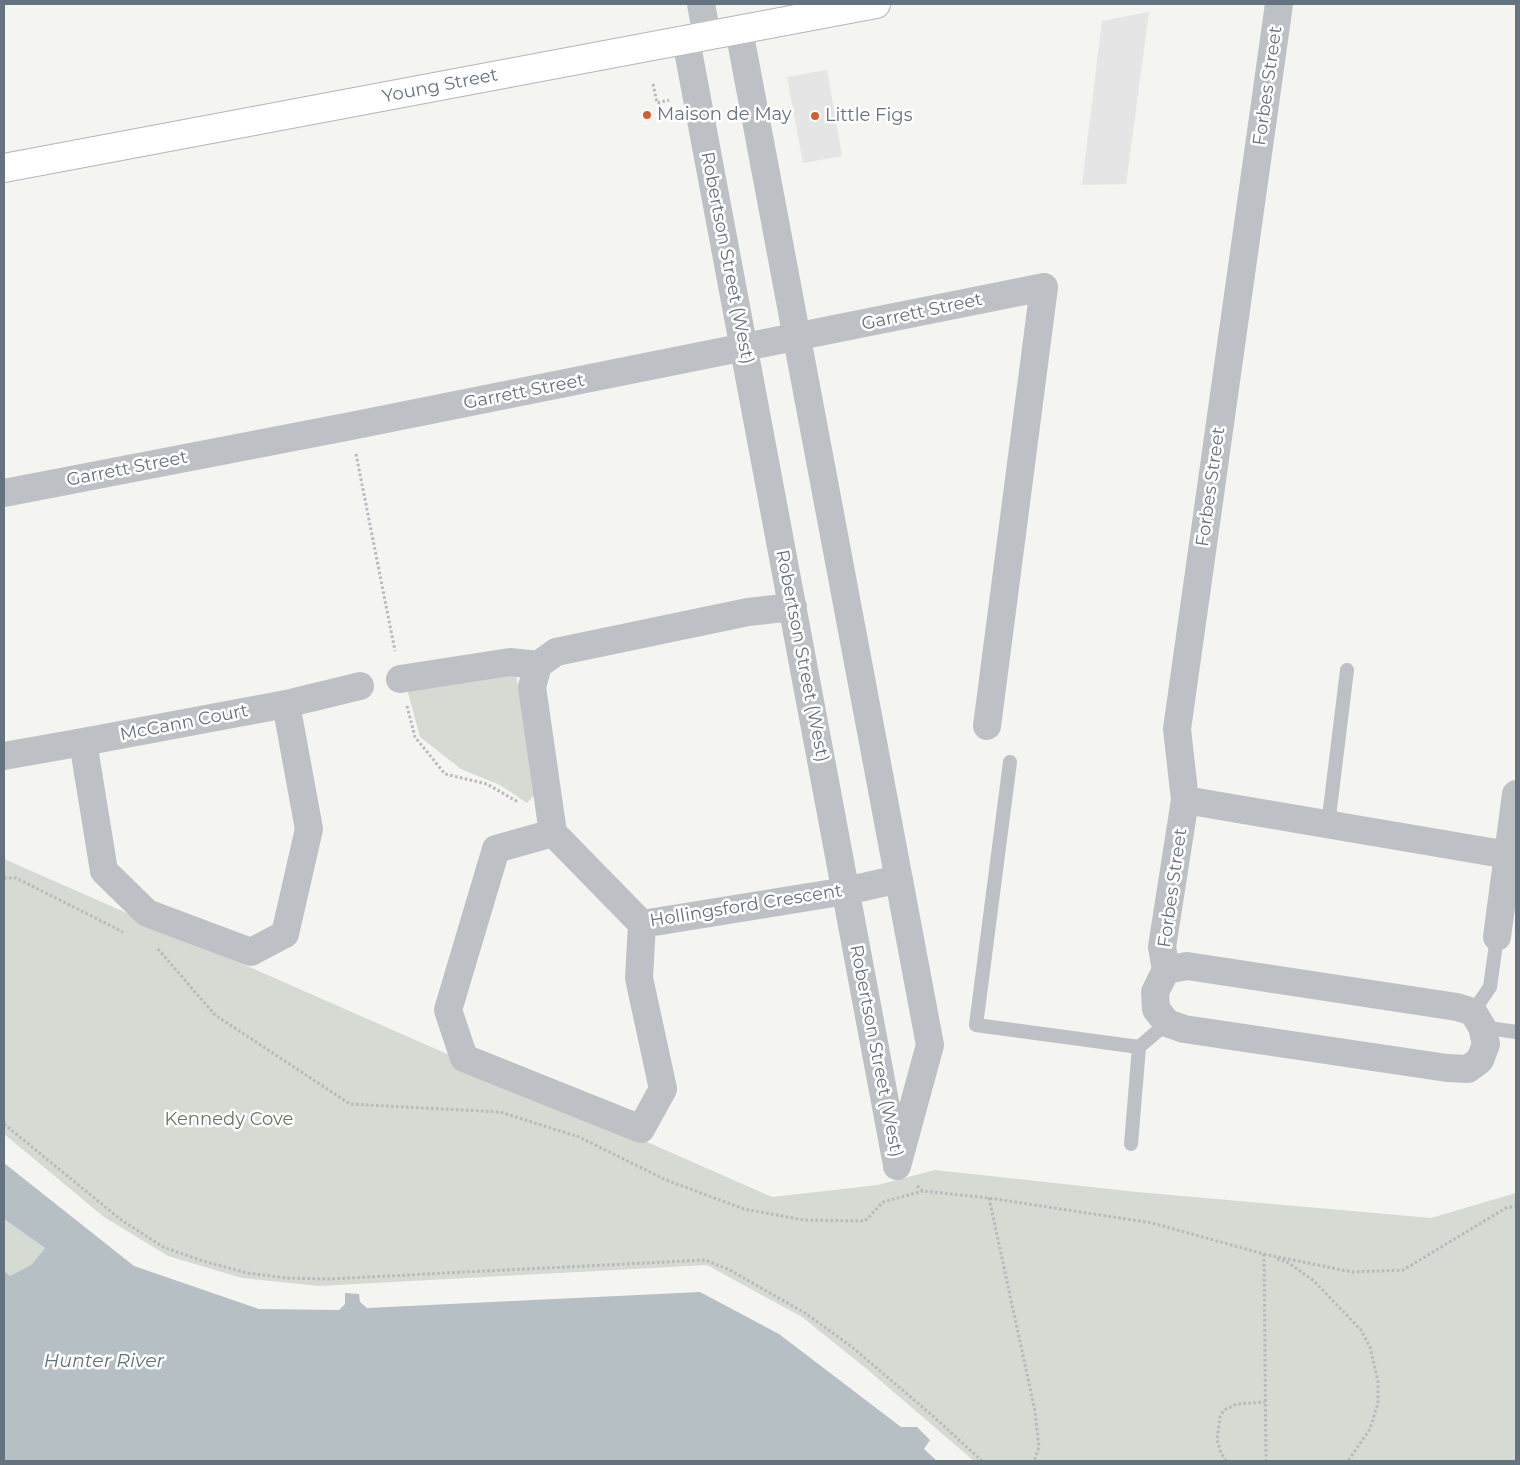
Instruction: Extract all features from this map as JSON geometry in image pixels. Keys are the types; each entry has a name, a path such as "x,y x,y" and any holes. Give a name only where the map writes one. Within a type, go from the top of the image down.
{"main road":[{"name":"Young Street","path":"4,168 876,4"}],"street":[{"name":"Robertson Street (West)","path":"701,4 696,38 744,348 897,1166"},
{"name":"Forbes Street","path":"1166,970 1162,947 1185,800 1176,729 1280,4"},
{"name":"Robertson Street (West)","path":"739,30 930,1045 897,1166"},
{"name":"Garrett Street","path":"4,493 797,338 1044,287 987,726"},
{"path":"642,924 639,978 663,1088 641,1130 464,1058 448,1010 496,849 552,833 532,687 538,665 556,652 748,612 793,607"},
{"path":"400,679 510,662 538,665"},
{"name":"McCann Court","path":"4,756 286,704 360,686"},
{"path":"83,742 104,871 147,913 251,952 285,934 309,829 286,704"},
{"path":"1497,937 1516,794"},
{"path":"1185,800 1508,855"},
{"name":"Hollingsford Crescent","path":"552,833 642,924 846,891 899,879"},
{"path":"1187,966 1457,1006 1478,1020 1486,1044 1480,1060 1468,1068 1447,1068 1184,1029 1167,1023 1156,1009 1155,992 1166,970 1187,966"}],"lane":[{"path":"1328,824 1347,670"},
{"path":"1010,762 976,1025 1139,1047"},
{"path":"1497,937 1490,987 1478,1020 1516,1032"},
{"path":"1131,1144 1139,1047 1167,1023"}],"path":[{"path":"653,84 657,103 674,99"},
{"path":"4,878 16,878 132,936"},
{"path":"149,945 158,950 215,1015 350,1104 500,1112 576,1136 675,1183 744,1208 804,1220 864,1221 883,1202 923,1191 989,1198 1152,1224 1264,1254 1352,1272 1403,1270 1506,1208 1516,1206"},
{"path":"576,1136 589,1108"},
{"path":"4,1124 120,1219 163,1248 203,1262 247,1273 287,1278 328,1279 705,1260 728,1269 813,1319 852,1347 982,1461"},
{"path":"897,1166 923,1191"},
{"path":"989,1198 1036,1411 1039,1447 1034,1461"},
{"path":"1264,1254 1266,1461"},
{"path":"1264,1254 1287,1262 1314,1281 1361,1330 1370,1347 1378,1381 1378,1403 1370,1430 1348,1461"},
{"path":"1226,1461 1217,1440 1220,1417 1224,1410 1237,1404 1265,1402"}],"shaded area":[{"path":"1149,12 1126,184 1082,185 1102,21"},
{"name":"Little Figs","path":"827,70 842,156 803,163 787,77"}],"green space":[{"path":"516,675 538,791 527,803 500,785 461,769 420,737 407,689"},
{"name":"Kennedy Cove","path":"4,859 772,1197 878,1185 935,1170 1137,1192 1431,1218 1516,1193 1516,1461 974,1461 868,1370 802,1317 707,1265 319,1286 242,1278 168,1256 104,1217 4,1134"},
{"path":"4,1219 45,1248 31,1265 10,1276 4,1271"}],"water":[{"name":"Hunter River","path":"4,1163 134,1266 259,1309 339,1310 345,1304 345,1293 359,1294 360,1302 367,1308 700,1292 779,1334 901,1427 917,1427 930,1440 924,1449 937,1461 4,1461 4,1271 10,1276 31,1265 45,1248 4,1219"}],"place":[{"name":"Maison de May","path":"647,115"},
{"name":"Little Figs","path":"815,116"}]}
